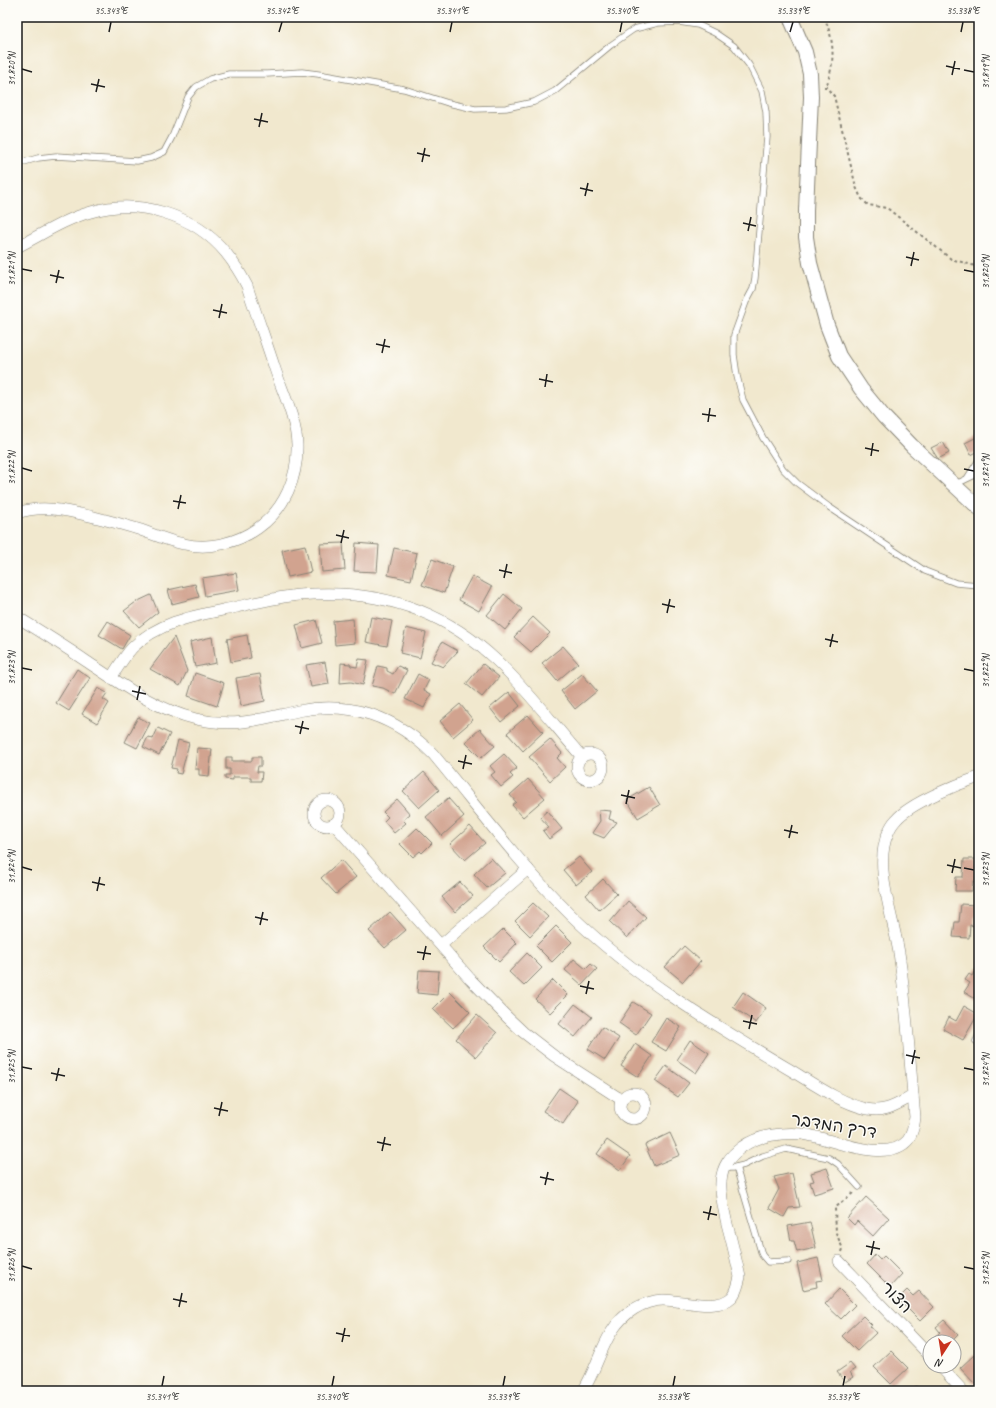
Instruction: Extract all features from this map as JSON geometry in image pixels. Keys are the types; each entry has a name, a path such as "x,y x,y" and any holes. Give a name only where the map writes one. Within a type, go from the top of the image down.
{"street":[{"path":"790,17 804,52 810,74 811,97 806,237 810,264 827,325 839,356 861,389 884,418 979,508"},
{"path":"17,247 68,220 91,212 113,208 134,207 156,210 176,216 194,226 211,238 225,252 237,268 247,286 292,418 297,443 296,466 290,488 280,507 266,522 255,530 229,542 208,546 184,544 116,522 62,509 34,509 17,513"},
{"path":"111,678 127,654 140,641 157,630 188,617 298,595 327,593 355,594 382,598 407,605 431,615 454,627 475,642 496,660 515,680 582,757"},
{"path":"17,617 131,691 164,708 180,714 212,722 246,722 298,711 332,708 364,712 380,717 394,724 417,739 433,754 528,870 554,899 590,933 647,979 704,1017 810,1081 854,1105 869,1109 887,1110 913,1096"},
{"name":"דרך המדבר","path":"583,1391 590,1380 596,1362 610,1334 622,1318 634,1309 647,1303 663,1300 719,1304 732,1297 738,1288 740,1277 722,1204 720,1182 724,1168 731,1155 748,1142 781,1133 803,1134 872,1151 889,1150 899,1147 908,1140 913,1130 915,1117 900,959 887,896 883,854 888,833 896,819 911,808 958,784 979,777"},
{"path":"334,824 490,1000 523,1032 570,1067 622,1100"},
{"path":"441,945 528,870"},
{"name":"הצור","path":"839,1261 922,1348"},
{"path":"947,1374 963,1391"}],"lane":[{"path":"17,164 38,158 56,156 137,161 151,158 164,152 172,137 188,97 196,87 210,79 229,74 302,72 404,89 448,103 474,109 506,108 534,102 555,91 611,45 634,29 658,23 679,22 698,25 715,33 734,46 749,65 762,91 766,112 767,137 755,278 753,289 746,302 734,335 734,355 737,376 744,400 764,438 783,469 797,483 829,507 925,571 956,583 979,585"},
{"path":"968,478 979,460"},
{"path":"954,485 979,473"},
{"path":"976,1041 979,1035"},
{"path":"724,1168 736,1167 776,1151 786,1149 829,1158 838,1164 859,1188"},
{"path":"736,1167 762,1255 768,1262 788,1261"}],"path":[{"path":"824,17 830,30 833,54 830,77 826,87"},
{"path":"811,84 826,87 834,96 856,187 862,198 868,204 887,208 951,259 979,267"},
{"path":"839,1261 843,1249 836,1233 835,1208 859,1188"}],"building":[{"path":"979,436 979,451 971,455 965,443"},
{"path":"943,442 949,453 938,459 931,448"},
{"path":"343,543 345,570 322,572 320,544"},
{"path":"356,543 379,545 377,572 354,571"},
{"path":"305,545 311,572 288,577 282,550"},
{"path":"394,548 417,553 411,580 388,575"},
{"path":"432,559 453,567 444,593 422,585"},
{"path":"236,573 239,590 205,596 202,578"},
{"path":"472,576 492,587 479,611 459,600"},
{"path":"195,584 199,597 172,604 168,590"},
{"path":"504,594 522,609 505,630 487,615"},
{"path":"151,595 158,612 139,627 124,611 136,602"},
{"path":"371,617 392,621 387,646 366,642"},
{"path":"533,617 550,633 531,652 514,637"},
{"path":"353,619 355,643 335,645 333,621"},
{"path":"316,620 322,643 302,648 296,625"},
{"path":"108,621 130,635 122,649 99,635"},
{"path":"406,628 426,633 420,658 400,653"},
{"path":"247,635 251,658 231,662 227,639"},
{"path":"174,637 187,671 180,686 150,669"},
{"path":"212,637 216,663 195,667 190,642"},
{"path":"442,642 458,651 443,667 431,662"},
{"path":"563,646 578,663 557,681 542,663"},
{"path":"359,659 368,660 363,685 351,682 340,683 341,663 350,664 351,666 357,667"},
{"path":"325,662 329,684 311,687 306,665"},
{"path":"483,664 499,677 482,697 466,684"},
{"path":"378,666 387,668 387,671 393,674 398,666 407,670 395,694 383,688 372,686"},
{"path":"77,669 90,678 69,711 56,703"},
{"path":"195,673 224,683 217,706 188,696"},
{"path":"260,674 265,701 241,706 236,678"},
{"path":"418,674 429,680 424,690 431,694 424,708 405,699"},
{"path":"582,674 597,691 575,709 561,691"},
{"path":"98,688 107,693 103,699 109,703 97,723 82,714"},
{"path":"509,692 520,706 501,722 490,708"},
{"path":"460,704 473,720 453,737 440,721"},
{"path":"528,715 543,732 523,751 507,733"},
{"path":"138,717 150,723 137,748 125,742"},
{"path":"158,728 170,734 159,755 143,747 148,737 153,739"},
{"path":"480,729 495,746 481,758 465,742"},
{"path":"550,739 562,753 557,758 565,767 550,781 529,757"},
{"path":"178,740 189,743 181,774 176,773 177,769 171,768"},
{"path":"197,748 212,749 209,776 199,775 199,769 195,769"},
{"path":"504,754 517,768 510,774 513,777 501,787 491,775 495,772 490,766"},
{"path":"226,757 232,757 232,761 252,761 252,757 261,757 261,766 258,766 257,772 262,772 261,781 251,781 251,777 233,777 233,780 225,779 225,775 230,775 230,769 226,769"},
{"path":"424,772 439,790 419,808 403,791"},
{"path":"528,779 545,798 523,817 512,805 516,802 510,795"},
{"path":"649,787 660,805 638,818 627,800"},
{"path":"448,798 464,816 442,836 426,817"},
{"path":"397,799 410,814 403,820 406,823 394,833 384,821 388,817 383,812"},
{"path":"599,810 611,811 609,819 617,822 604,838 592,833 600,821"},
{"path":"547,811 562,829 549,839 543,831 549,827 540,817"},
{"path":"470,826 485,843 465,860 450,844"},
{"path":"417,828 432,843 422,853 420,851 413,857 400,844"},
{"path":"579,857 592,872 576,885 563,870"},
{"path":"491,858 505,873 487,888 474,874"},
{"path":"964,859 976,859 976,882 973,881 972,891 955,891 956,877 963,877"},
{"path":"341,860 356,877 336,894 321,878"},
{"path":"603,879 617,894 599,910 586,895"},
{"path":"460,882 473,896 455,912 442,897"},
{"path":"628,901 646,917 627,938 610,922"},
{"path":"533,903 548,917 530,936 515,921"},
{"path":"961,904 976,905 974,926 970,925 969,938 953,937 955,922 959,922"},
{"path":"390,912 406,930 385,948 369,931"},
{"path":"556,926 572,942 552,962 536,946"},
{"path":"503,929 517,943 499,962 484,947"},
{"path":"684,946 701,961 683,982 665,967"},
{"path":"527,953 542,968 524,986 509,972"},
{"path":"574,959 586,969 591,964 597,969 582,985 565,970"},
{"path":"977,967 979,968 979,1001 964,992 970,983 965,980 969,974 972,976"},
{"path":"419,970 439,971 437,995 417,993"},
{"path":"553,980 568,995 550,1013 535,999"},
{"path":"450,992 470,1012 453,1028 433,1009"},
{"path":"743,992 766,1008 756,1023 733,1007"},
{"path":"633,1002 651,1013 636,1035 619,1023"},
{"path":"575,1004 592,1017 575,1037 559,1024"},
{"path":"964,1006 978,1014 963,1040 943,1029 949,1017 956,1021"},
{"path":"477,1015 497,1033 476,1057 456,1039"},
{"path":"666,1018 681,1027 666,1051 651,1042"},
{"path":"602,1027 619,1038 605,1060 588,1049"},
{"path":"690,1040 709,1053 696,1073 677,1060"},
{"path":"635,1044 652,1056 638,1077 621,1066"},
{"path":"666,1066 689,1083 678,1097 655,1081"},
{"path":"559,1088 578,1101 563,1124 543,1111"},
{"path":"670,1133 680,1155 654,1166 645,1145"},
{"path":"607,1140 630,1156 620,1170 597,1154"},
{"path":"827,1168 834,1188 814,1194 810,1182 814,1181 811,1173"},
{"path":"792,1173 800,1207 789,1208 784,1217 769,1208 779,1189 774,1177"},
{"path":"866,1197 889,1218 873,1236 857,1221 854,1225 847,1218"},
{"path":"810,1222 816,1248 797,1252 794,1241 791,1241 788,1226"},
{"path":"875,1255 880,1260 884,1256 902,1274 890,1287 867,1264"},
{"path":"818,1258 823,1280 816,1281 817,1287 803,1290 797,1263"},
{"path":"839,1289 855,1305 841,1319 825,1304"},
{"path":"907,1290 913,1296 919,1291 934,1307 920,1321 898,1299"},
{"path":"863,1316 872,1325 870,1326 876,1333 857,1351 842,1336"},
{"path":"944,1320 957,1334 938,1334 940,1332 936,1327"},
{"path":"891,1351 908,1368 891,1384 874,1367"},
{"path":"974,1355 979,1360 979,1380 975,1384 962,1370 962,1366"},
{"path":"850,1363 855,1369 850,1372 853,1377 845,1382 837,1372"},
{"path":"916,1386 921,1391 911,1391"}]}
